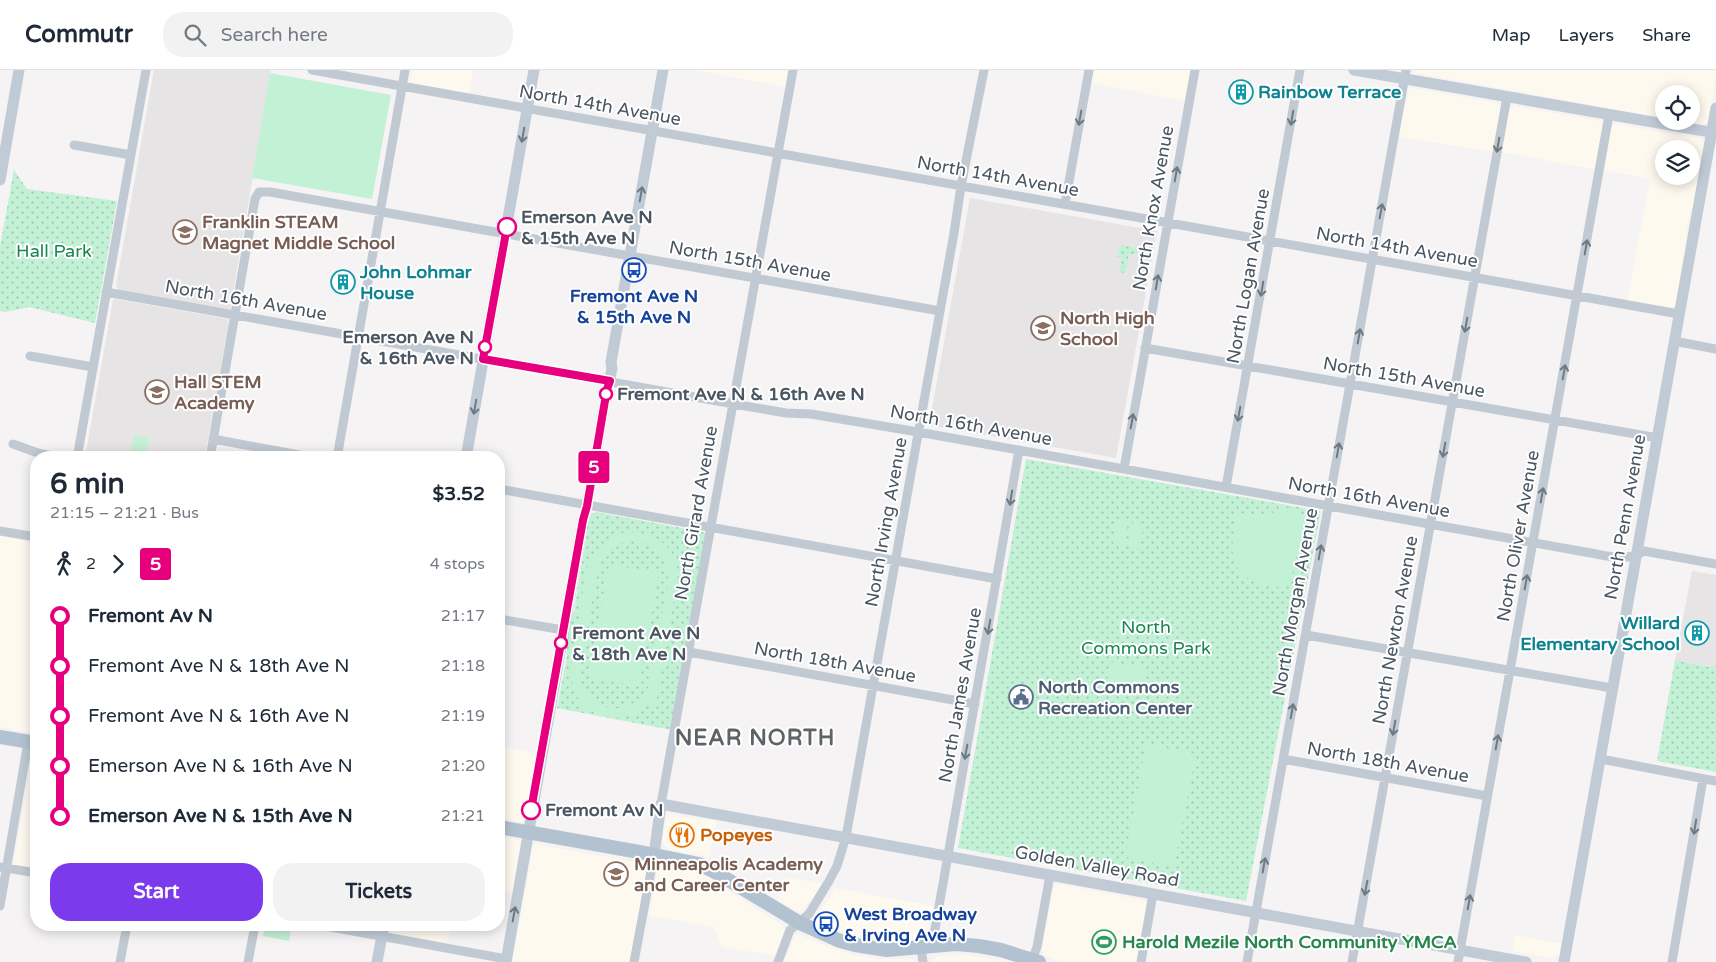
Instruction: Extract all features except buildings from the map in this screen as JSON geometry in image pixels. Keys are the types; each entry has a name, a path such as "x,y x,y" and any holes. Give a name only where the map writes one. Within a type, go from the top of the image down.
{"main road":[{"path":"0,737 30,742"},
{"path":"505,828 699,864 716,872 800,923 840,941 855,945 887,950 956,944 979,946 1001,950 1035,961"}],"street":[{"path":"0,180 19,70"},
{"path":"78,451 146,70"},
{"name":"North 14th Avenue","path":"312,70 1678,314"},
{"path":"338,451 405,70"},
{"path":"467,451 534,70"},
{"path":"377,962 383,931 506,960 563,630 610,381 611,362 663,70"},
{"name":"North Girard Avenue","path":"634,962 793,70"},
{"name":"North Irving Avenue","path":"778,962 790,930 809,914 830,882 846,837 961,186 984,70"},
{"path":"1065,204 1089,70"},
{"name":"North Knox Avenue","path":"1124,469 1195,70"},
{"name":"North Logan Avenue","path":"1226,487 1300,70"},
{"path":"1354,70 1406,74 1507,97 1714,133"},
{"name":"North Morgan Avenue","path":"1246,962 1406,74"},
{"name":"North Newton Avenue","path":"1352,962 1507,97"},
{"name":"North Penn Avenue","path":"1564,962 1658,438 1678,314 1714,133 1716,108"},
{"name":"North Oliver Avenue","path":"1458,962 1609,115"},
{"path":"74,145 131,155"},
{"name":"North 15th Avenue","path":"235,315 255,199 259,192 270,192 940,311"},
{"name":"North 16th Avenue","path":"106,292 786,413 812,414 918,432 1533,543 1626,558 1636,556"},
{"path":"211,451 235,315"},
{"path":"1674,341 1716,349"},
{"name":"North 15th Avenue","path":"1145,348 1658,438"},
{"path":"30,356 93,367"},
{"path":"213,439 277,451"},
{"path":"14,444 33,451"},
{"name":"North James Avenue","path":"923,962 934,935 1019,450"},
{"path":"505,490 997,578"},
{"path":"0,531 30,537"},
{"path":"1636,556 1644,551 1716,564"},
{"path":"505,620 563,630"},
{"path":"1306,634 1612,688"},
{"name":"North 18th Avenue","path":"689,652 975,704"},
{"path":"0,906 3,867 30,751"},
{"name":"North 18th Avenue","path":"1283,759 1488,796"},
{"path":"1600,759 1716,781"},
{"path":"1672,962 1703,779"},
{"name":"Golden Valley Road","path":"661,804 1526,962"},
{"path":"3,867 30,872"},
{"path":"1035,961 1050,875"},
{"path":"1141,962 1153,894"},
{"path":"120,962 126,931"},
{"path":"248,962 254,931"}],"shaded area":[{"name":"Franklin STEAM Magnet Middle School","path":"154,70 271,70 230,311 120,291 116,286"},
{"path":"412,70 473,70 469,94 413,84 410,80"},
{"path":"695,70 789,70 786,87"},
{"path":"1094,70 1191,70 1185,101 1091,83"},
{"path":"1413,70 1716,70 1716,77 1709,120 1702,125 1700,125 1700,85 1655,85 1655,116 1415,73"},
{"path":"1409,88 1497,103 1501,108 1494,152 1399,137"},
{"path":"1514,106 1600,121 1603,126 1597,170 1501,152 1509,109"},
{"path":"1615,124 1698,138 1703,142 1705,148 1700,177 1700,140 1655,140 1655,185 1699,185 1696,200 1690,212 1686,237 1688,246 1676,303 1672,308 1627,301 1650,179 1604,170 1611,128"},
{"name":"North High School","path":"970,198 1157,231 1116,458 929,425"},
{"name":"Hall STEM Academy","path":"113,300 228,319 206,451 86,451"},
{"path":"0,536 30,542 30,733 0,727"},
{"path":"1692,571 1716,575 1716,668 1675,660"},
{"path":"505,747 539,754 523,822 505,819"},
{"path":"30,769 30,868 16,865 14,861"},
{"path":"671,815 716,821 709,858 668,849 664,845 662,841 666,820"},
{"path":"505,838 518,840 521,843 514,893 505,891"},
{"path":"535,844 646,865 647,869 630,962 512,962 531,860 531,849"},
{"path":"663,867 692,872 707,877 782,925 784,930 776,956 722,947 714,927 649,916 657,872"},
{"path":"783,877 824,884 800,912 778,901"},
{"path":"1061,884 1146,901 1148,905 1137,962 1058,962 1043,955 1042,950 1053,888 1055,885"},
{"path":"835,888 934,906 927,934 923,939 883,941 850,935 821,923 818,915"},
{"path":"390,931 450,931 447,944 395,935"},
{"path":"798,934 831,948 854,955 878,959 911,959 917,962 784,962 795,935"},
{"path":"1515,935 1563,944 1562,950 1559,955 1551,958 1512,951"},
{"path":"967,955 1008,962 932,962 937,956"}],"green space":[{"path":"270,73 391,95 372,199 252,178"},
{"name":"Hall Park","path":"14,170 27,189 117,201 95,323 29,307 6,312 0,311 0,247"},
{"path":"1120,245 1138,248 1137,254 1129,254 1125,273 1119,272 1122,258 1117,257"},
{"path":"134,435 149,438 146,451 131,451"},
{"name":"North Commons Park","path":"1026,459 1321,511 1246,901 958,848"},
{"path":"1281,507 1300,510 1300,513 1309,523 1306,546 1302,546 1300,554 1295,558 1292,577 1286,589 1262,584 1248,578 1240,572 1235,564 1233,554 1233,534 1237,513 1267,515 1270,512 1279,514"},
{"path":"596,512 703,532 706,535 672,730 557,708 567,656 567,633 574,611 587,521 591,514"},
{"path":"1117,520 1128,522 1124,547 1113,545"},
{"path":"1132,522 1144,524 1140,549 1128,547"},
{"path":"636,532 654,537 668,548 673,555 678,574 656,704 649,703 630,715 614,718 591,711 580,701 574,688 572,658 588,564 601,545 610,538 620,534","holes":["628,541 645,544 658,553 663,559 668,574 668,583 648,687 639,699 629,706 605,707 595,702 587,693 581,682 580,667 599,565 615,547"]},
{"path":"609,564 659,573 639,686 588,677"},
{"path":"1675,660 1710,667 1716,666 1716,772 1657,761"},
{"path":"1111,662 1145,668 1140,694 1106,688"},
{"path":"1146,744 1196,754 1174,867 1125,857"},
{"path":"264,931 291,931 289,941 263,936"}],"bus line":[{"name":"5","path":"507,227 483,359 610,381 607,389 531,810"}],"place":[{"name":"Rainbow Terrace","path":"1241,92"},
{"name":"Emerson Ave N & 15th Ave N","path":"507,227"},
{"name":"Franklin STEAM Magnet Middle School","path":"185,232"},
{"name":"Fremont Ave N & 15th Ave N","path":"634,270"},
{"name":"John Lohmar House","path":"343,282"},
{"name":"North High School","path":"1043,328"},
{"name":"Emerson Ave N & 16th Ave N","path":"485,347"},
{"name":"Hall STEM Academy","path":"157,392"},
{"name":"Fremont Ave N & 16th Ave N","path":"606,394"},
{"name":"Willard Elementary School","path":"1697,633"},
{"name":"Fremont Ave N & 18th Ave N","path":"561,643"},
{"name":"North Commons Recreation Center","path":"1021,697"},
{"name":"Fremont Av N","path":"531,810"},
{"name":"Popeyes","path":"682,835"},
{"name":"Minneapolis Academy and Career Center","path":"616,874"},
{"name":"West Broadway & Irving Ave N","path":"826,924"},
{"name":"Harold Mezile North Community YMCA","path":"1104,942"}],"district":[{"name":"NEAR NORTH","path":"755,737"}]}
